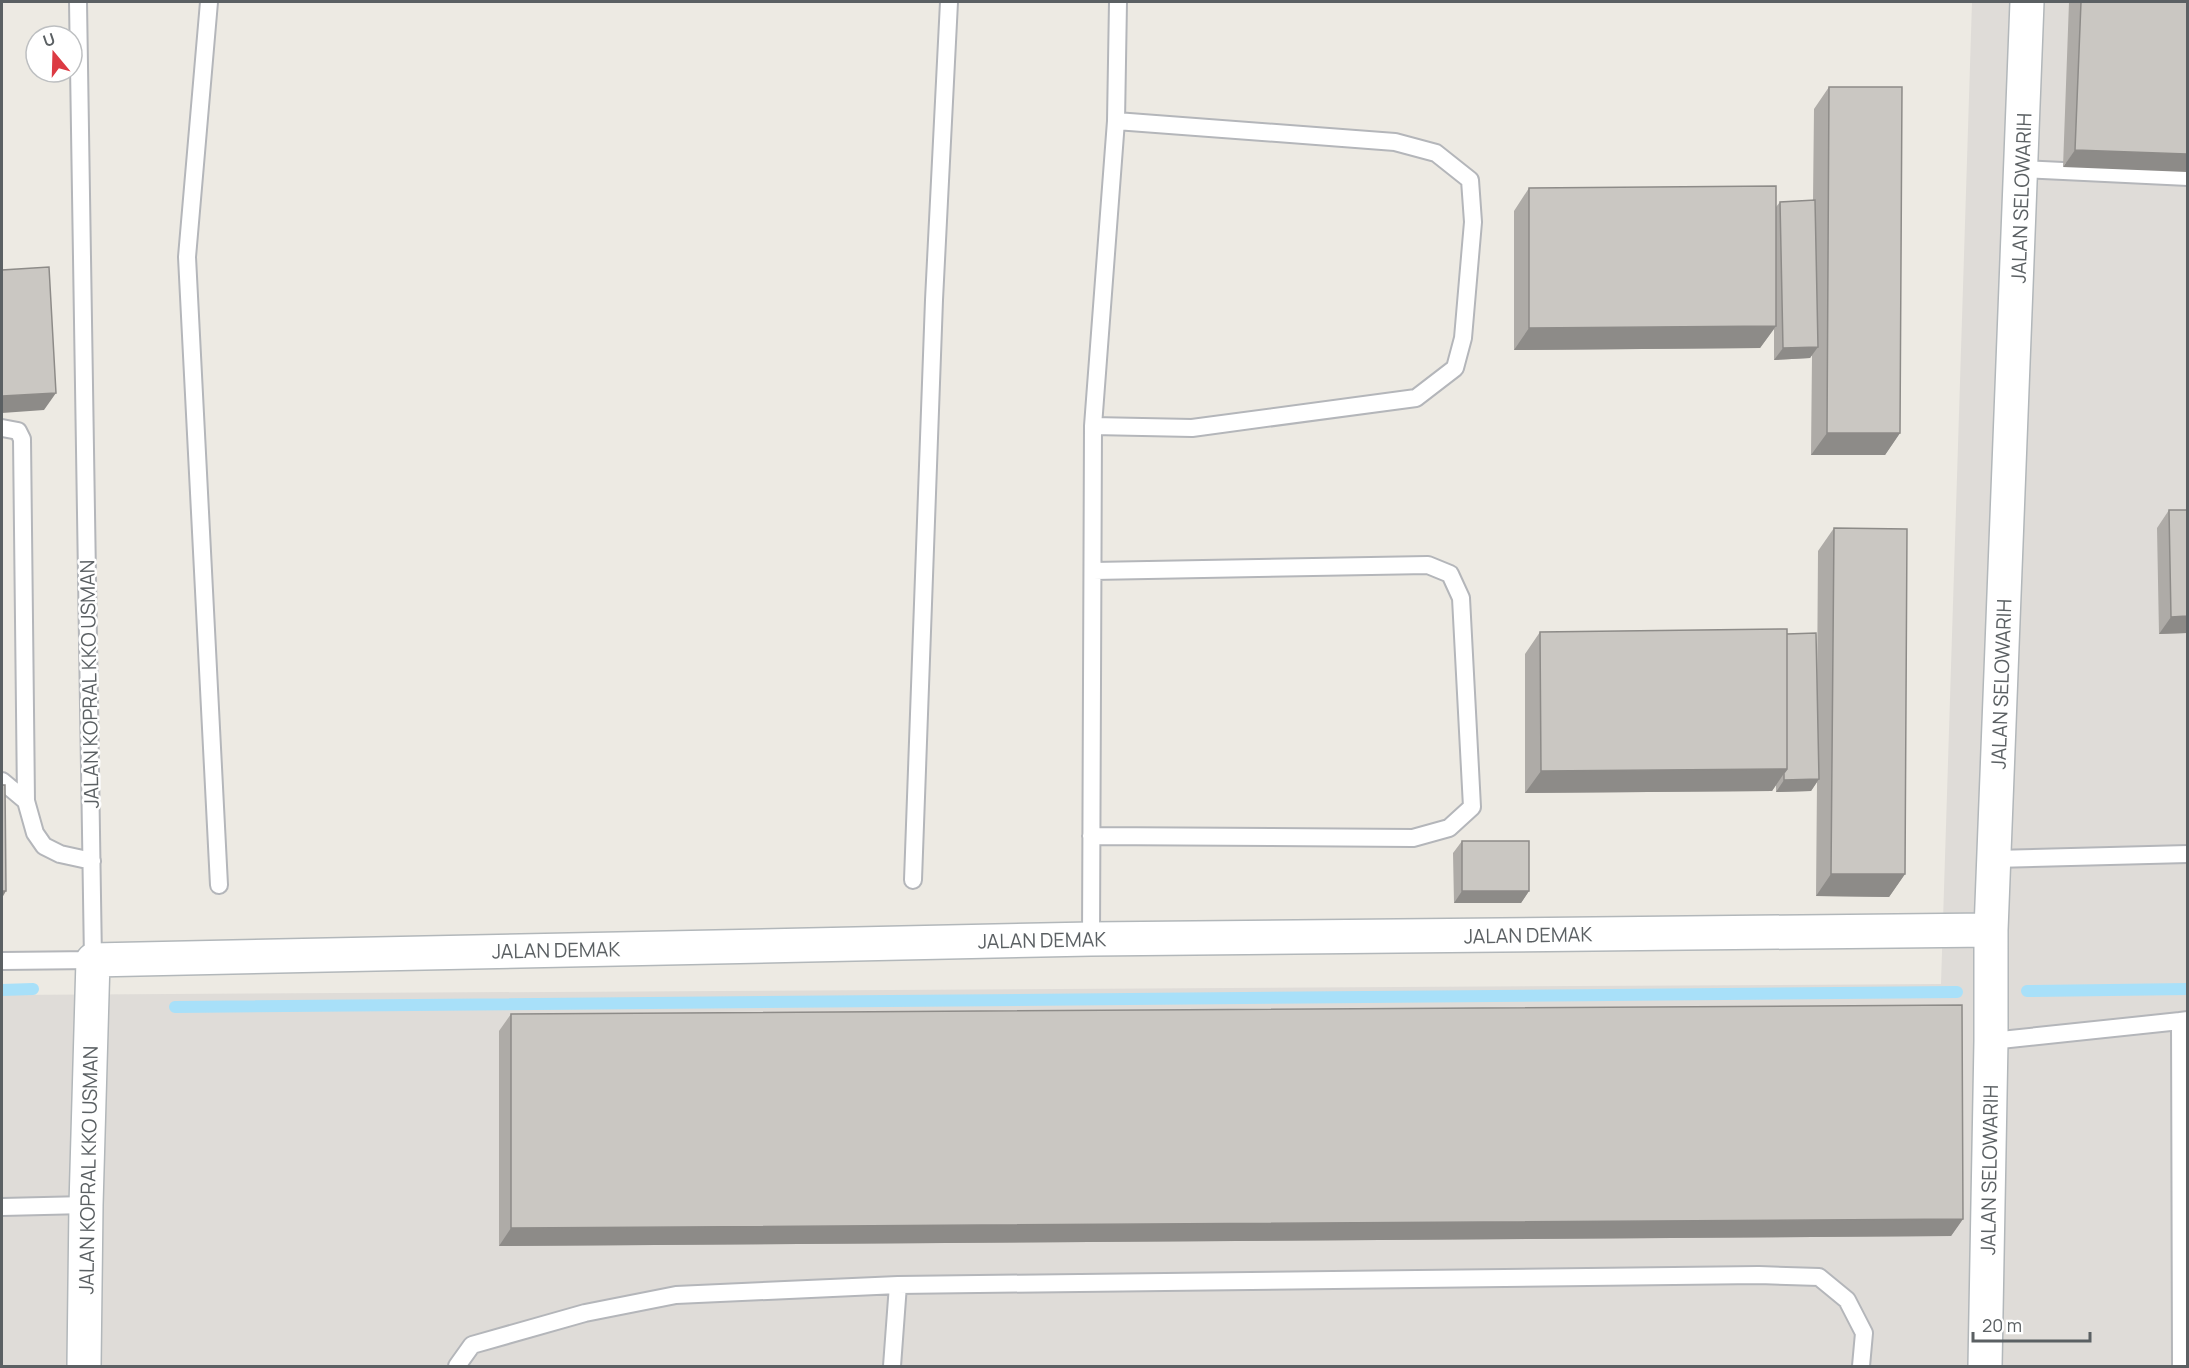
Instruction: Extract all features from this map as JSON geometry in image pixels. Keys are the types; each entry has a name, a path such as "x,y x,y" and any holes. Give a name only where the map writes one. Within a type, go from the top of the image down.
{"main road":[{"name":"JALAN SELOWARIH","path":"1985,1366 1994,859 2027,2"},
{"name":"JALAN DEMAK","path":"93,960 1091,939 1992,930"},
{"name":"JALAN KOPRAL KKO USMAN","path":"84,1366 93,960"}],"lane":[{"name":"JALAN KOPRAL KKO USMAN","path":"78,2 93,960"},
{"path":"209,2 187,256 219,885"},
{"path":"913,880 934,300 949,2"},
{"path":"1091,939 1093,426 1116,122 1118,2"},
{"path":"1093,426 1192,428 1416,398 1455,368 1463,338 1473,222 1470,180 1436,153 1395,142 1116,122"},
{"path":"2022,169 2187,177"},
{"path":"2,428 18,431 22,439 26,801 35,832 44,846 60,854 92,861"},
{"path":"1091,836 1413,838 1449,828 1472,807 1461,598 1450,574 1428,565 1093,571"},
{"path":"2,781 26,801"},
{"path":"1994,859 2187,854"},
{"path":"2,961 93,960"},
{"path":"1991,1041 2184,1021 2181,1366"},
{"path":"2,1207 86,1205"},
{"path":"457,1366 472,1345 585,1313 676,1294 897,1284 1759,1275 1819,1277 1847,1300 1864,1333 1861,1366"},
{"path":"892,1366 897,1284"}],"shaded area":[{"path":"1972,2 2187,2 2187,1366 2,1366 2,995 1941,984"}],"building":[{"path":"2081,2 2187,2 2187,154 2075,150"},
{"path":"1829,87 1902,87 1900,433 1827,433"},
{"path":"1776,186 1776,326 1529,328 1529,188"},
{"path":"1815,200 1818,347 1783,348 1780,202"},
{"path":"49,267 56,393 2,396 2,270"},
{"path":"2169,510 2187,510 2187,616 2171,617"},
{"path":"1834,528 1907,529 1905,874 1831,874"},
{"path":"1787,629 1787,769 1541,771 1540,632"},
{"path":"1816,633 1819,779 1784,780 1784,773 1787,769 1787,634"},
{"path":"2,785 5,785 6,891 2,891"},
{"path":"1462,841 1529,841 1529,891 1462,891"},
{"path":"1962,1005 1963,1219 511,1228 511,1014"}],"waterway":[{"path":"2,990 33,989"},
{"path":"2027,991 2188,989"},
{"path":"175,1007 1957,992"}]}
